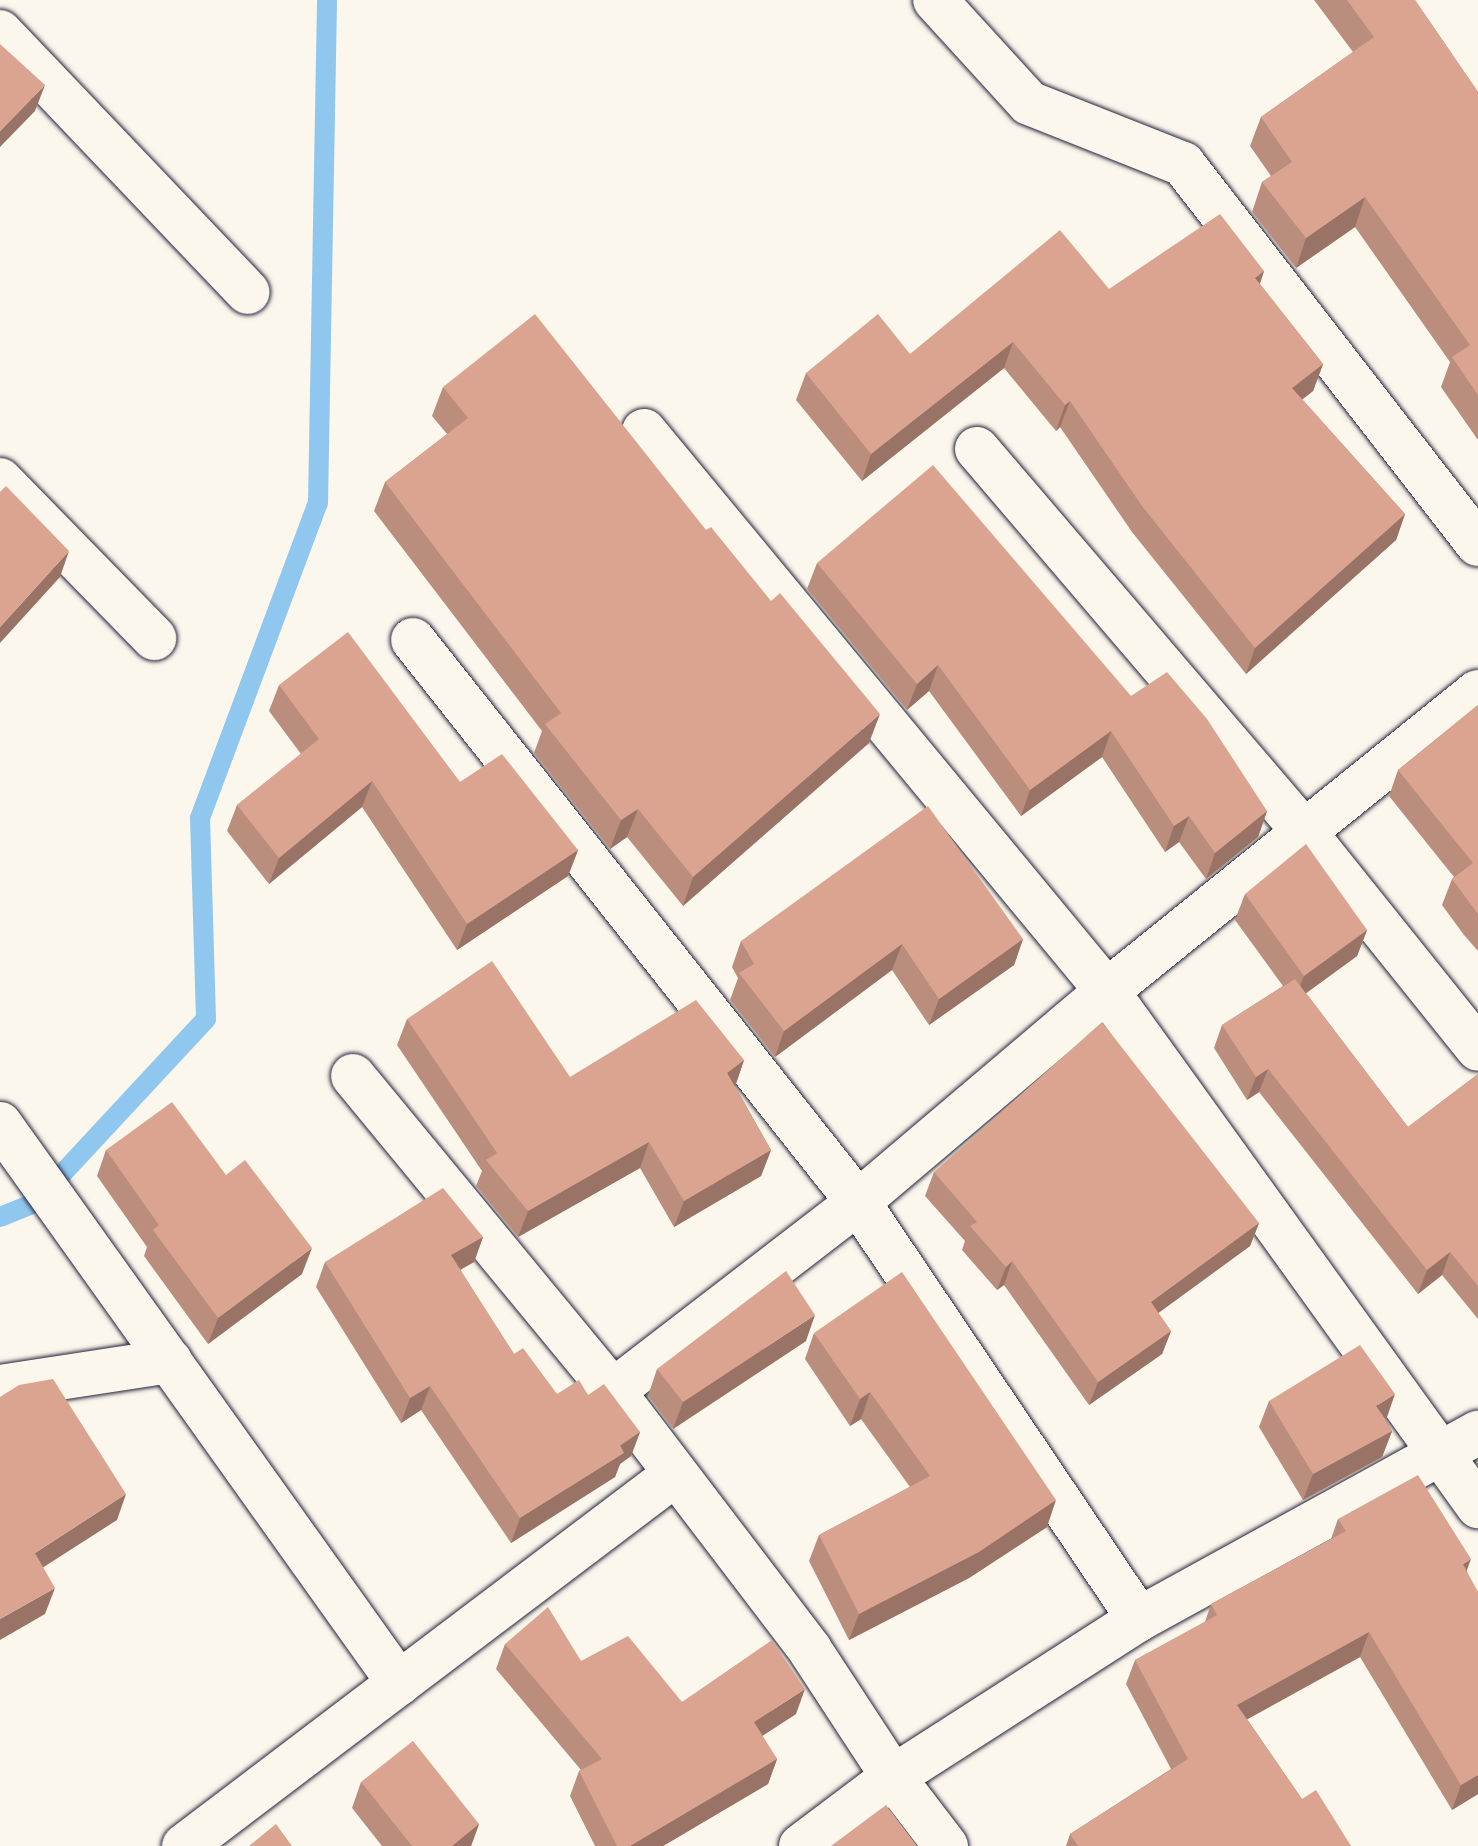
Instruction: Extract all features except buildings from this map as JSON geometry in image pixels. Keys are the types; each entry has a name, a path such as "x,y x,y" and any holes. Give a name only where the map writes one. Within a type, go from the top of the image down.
{"street":[{"path":"935,0 1029,103 1183,164 1478,544"},
{"path":"0,32 248,292"},
{"path":"644,431 1107,991 1461,1444 1478,1506"},
{"path":"977,449 1306,834 1478,1049"},
{"path":"0,480 154,638"},
{"path":"413,640 858,1202 1139,1619"},
{"path":"613,1391 858,1202 1107,991 1306,834 1478,692"},
{"path":"353,1076 613,1391 673,1476 810,1650 893,1777 946,1846"},
{"path":"0,1124 399,1683"},
{"path":"0,1387 170,1361"},
{"path":"801,1846 893,1777 1139,1619 1461,1444"},
{"path":"184,1846 673,1476"}],"waterway":[{"path":"0,1217 35,1203 206,1019 200,818 318,503 327,0"}]}
